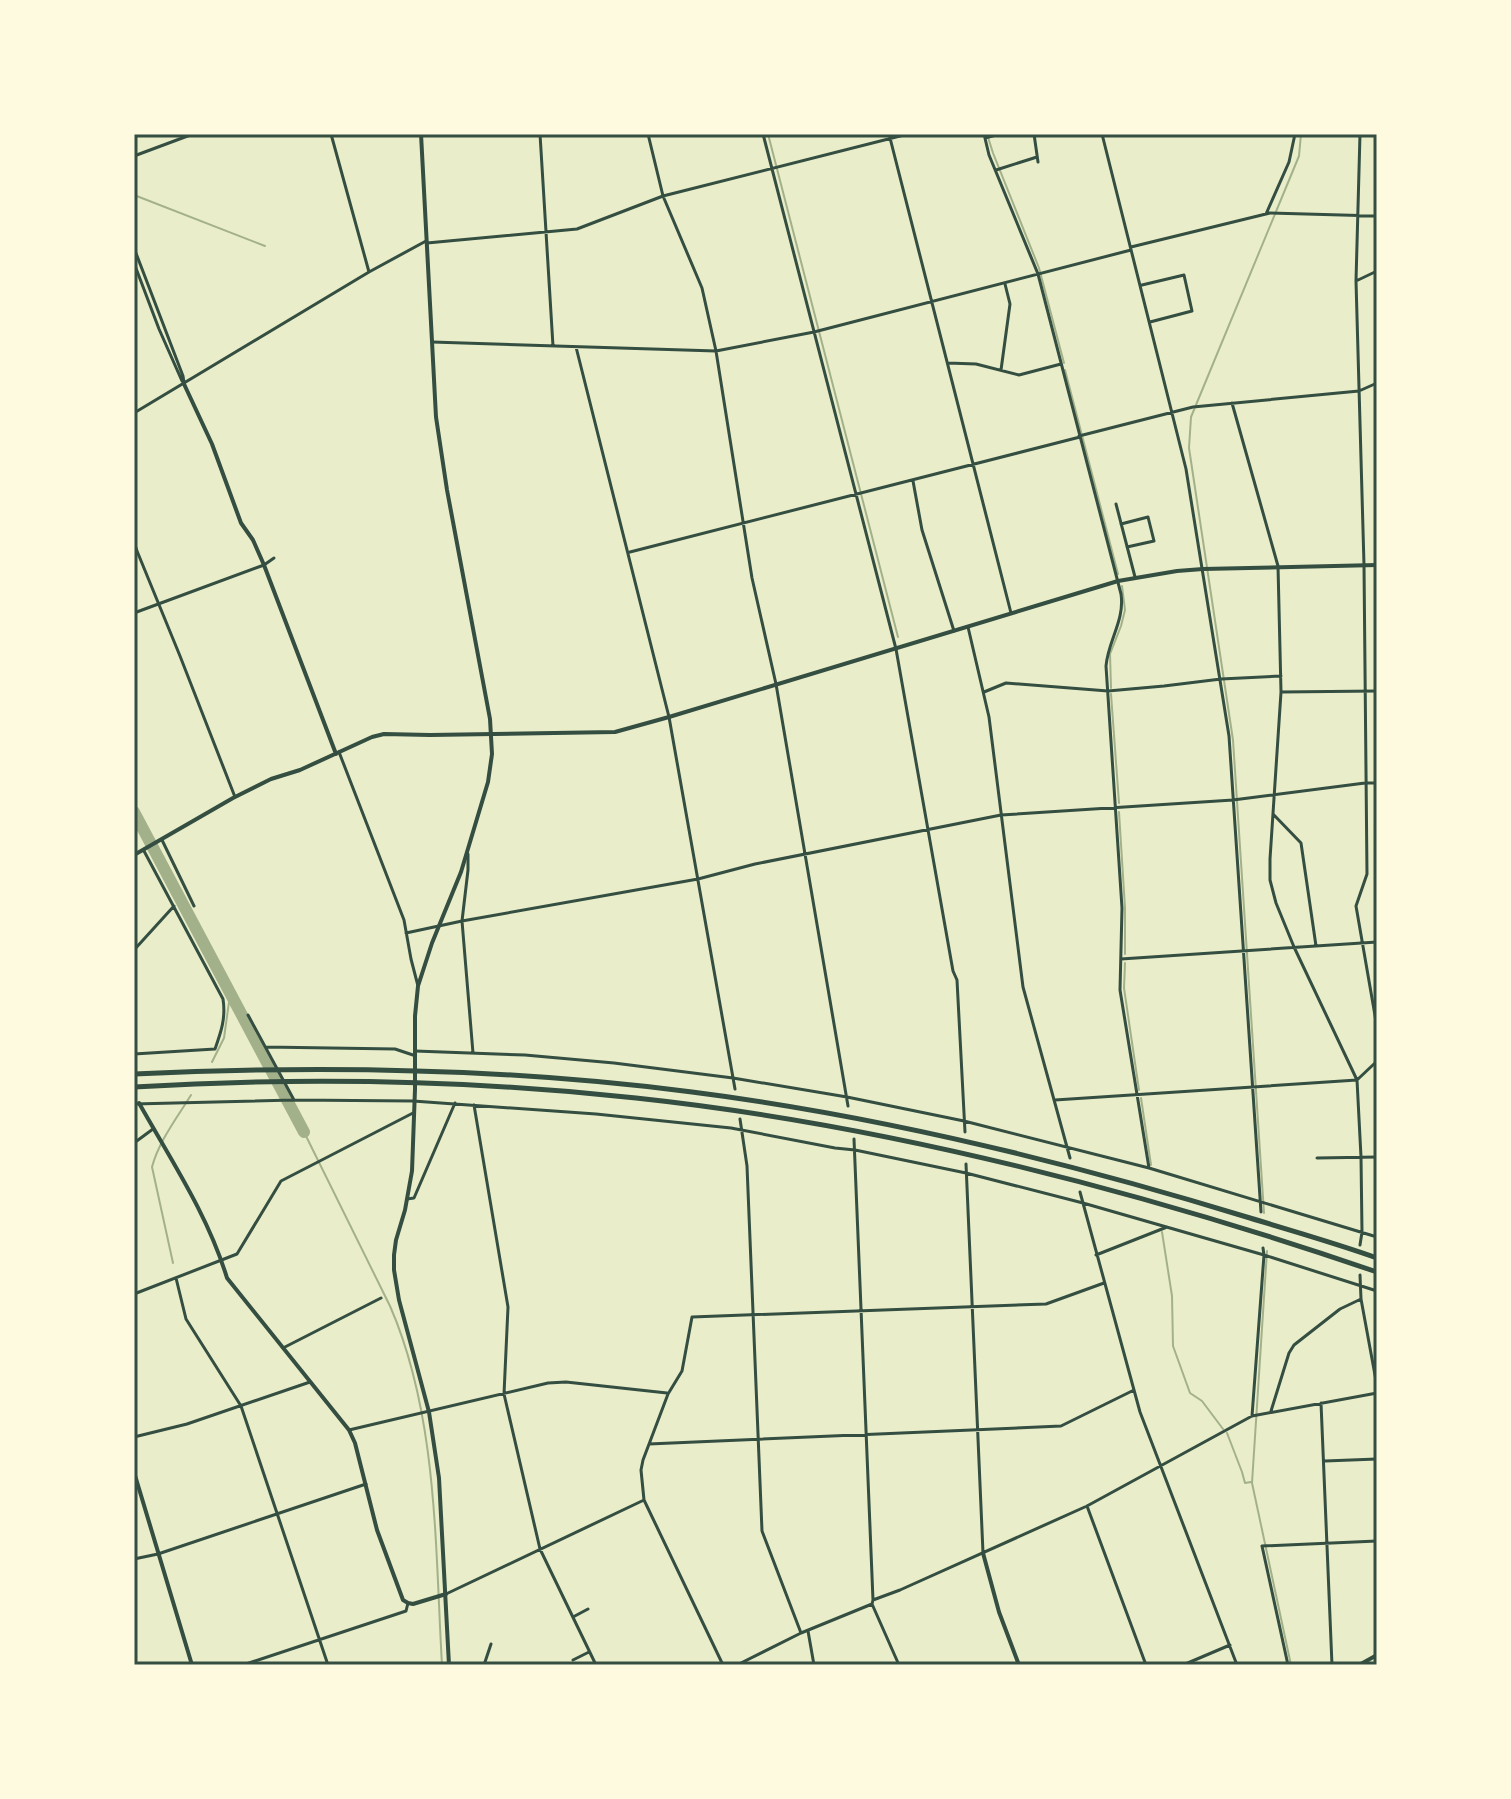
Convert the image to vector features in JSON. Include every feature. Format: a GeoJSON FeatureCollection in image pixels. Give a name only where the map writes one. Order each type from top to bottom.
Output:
{"type":"FeatureCollection","features":[{"type":"Feature","properties":{"kind":"highway"},"geometry":{"type":"LineString","coordinates":[[134,1074],[259,1069],[429,1070],[543,1077],[755,1100],[992,1147],[1065,1165],[1211,1206],[1377,1258]]}},
{"type":"Feature","properties":{"kind":"highway"},"geometry":{"type":"LineString","coordinates":[[134,1087],[264,1081],[428,1083],[635,1098],[786,1119],[916,1144],[1125,1195],[1377,1272]]}},
{"type":"Feature","properties":{"kind":"street"},"geometry":{"type":"LineString","coordinates":[[134,156],[193,134]]}},
{"type":"Feature","properties":{"kind":"street"},"geometry":{"type":"LineString","coordinates":[[331,134],[369,272]]}},
{"type":"Feature","properties":{"kind":"street"},"geometry":{"type":"LineString","coordinates":[[421,134],[439,442],[490,719],[492,754],[488,782],[468,852],[418,986],[412,1171],[396,1240],[394,1270],[429,1412],[439,1478],[449,1665]]}},
{"type":"Feature","properties":{"kind":"street"},"geometry":{"type":"LineString","coordinates":[[540,134],[553,346]]}},
{"type":"Feature","properties":{"kind":"street"},"geometry":{"type":"LineString","coordinates":[[648,134],[663,196],[702,288],[716,351],[752,578],[776,684],[848,1106]]}},
{"type":"Feature","properties":{"kind":"street"},"geometry":{"type":"LineString","coordinates":[[763,134],[896,649],[957,980],[965,1132]]}},
{"type":"Feature","properties":{"kind":"street"},"geometry":{"type":"LineString","coordinates":[[134,413],[369,272],[426,242],[577,229],[663,196],[890,136],[908,134]]}},
{"type":"Feature","properties":{"kind":"street"},"geometry":{"type":"LineString","coordinates":[[1000,134],[986,136],[1040,273],[1123,605],[1107,657],[1122,908],[1120,990],[1149,1168]]}},
{"type":"Feature","properties":{"kind":"street"},"geometry":{"type":"LineString","coordinates":[[998,169],[1038,160],[1034,134]]}},
{"type":"Feature","properties":{"kind":"street"},"geometry":{"type":"LineString","coordinates":[[1102,134],[1186,469],[1223,679],[1236,800],[1261,1212]]}},
{"type":"Feature","properties":{"kind":"street"},"geometry":{"type":"LineString","coordinates":[[1268,214],[1289,162],[1295,134]]}},
{"type":"Feature","properties":{"kind":"street"},"geometry":{"type":"LineString","coordinates":[[1360,134],[1356,281],[1364,565],[1367,874],[1356,906],[1377,1027]]}},
{"type":"Feature","properties":{"kind":"street"},"geometry":{"type":"LineString","coordinates":[[890,136],[1011,613]]}},
{"type":"Feature","properties":{"kind":"street"},"geometry":{"type":"LineString","coordinates":[[432,342],[716,351],[814,332],[1268,214],[1377,216]]}},
{"type":"Feature","properties":{"kind":"street"},"geometry":{"type":"LineString","coordinates":[[134,248],[184,384]]}},
{"type":"Feature","properties":{"kind":"street"},"geometry":{"type":"LineString","coordinates":[[134,263],[159,329],[212,444],[241,523],[264,565],[404,920],[418,986]]}},
{"type":"Feature","properties":{"kind":"street"},"geometry":{"type":"LineString","coordinates":[[1356,281],[1377,271]]}},
{"type":"Feature","properties":{"kind":"street"},"geometry":{"type":"LineString","coordinates":[[1140,286],[1184,275],[1192,311],[1150,322]]}},
{"type":"Feature","properties":{"kind":"street"},"geometry":{"type":"LineString","coordinates":[[1001,370],[1010,304],[1005,282]]}},
{"type":"Feature","properties":{"kind":"street"},"geometry":{"type":"LineString","coordinates":[[576,347],[669,717],[735,1089]]}},
{"type":"Feature","properties":{"kind":"street"},"geometry":{"type":"LineString","coordinates":[[948,363],[976,364],[1019,375],[1061,364]]}},
{"type":"Feature","properties":{"kind":"street"},"geometry":{"type":"LineString","coordinates":[[628,552],[1193,407],[1359,391],[1377,383]]}},
{"type":"Feature","properties":{"kind":"street"},"geometry":{"type":"LineString","coordinates":[[1232,403],[1278,566],[1281,692],[1270,880],[1294,947],[1357,1080],[1361,1157],[1360,1245]]}},
{"type":"Feature","properties":{"kind":"street"},"geometry":{"type":"LineString","coordinates":[[913,480],[922,530],[954,631]]}},
{"type":"Feature","properties":{"kind":"street"},"geometry":{"type":"LineString","coordinates":[[1116,504],[1135,577]]}},
{"type":"Feature","properties":{"kind":"street"},"geometry":{"type":"LineString","coordinates":[[1121,524],[1148,517],[1154,541],[1127,547]]}},
{"type":"Feature","properties":{"kind":"street"},"geometry":{"type":"LineString","coordinates":[[134,542],[235,797]]}},
{"type":"Feature","properties":{"kind":"street"},"geometry":{"type":"LineString","coordinates":[[134,613],[264,565],[274,558]]}},
{"type":"Feature","properties":{"kind":"street"},"geometry":{"type":"LineString","coordinates":[[134,855],[271,779],[384,734],[615,732],[1135,577],[1204,569],[1377,565]]}},
{"type":"Feature","properties":{"kind":"street"},"geometry":{"type":"LineString","coordinates":[[968,627],[984,692],[1023,987],[1070,1158]]}},
{"type":"Feature","properties":{"kind":"street"},"geometry":{"type":"LineString","coordinates":[[984,692],[1006,683],[1108,691],[1281,676]]}},
{"type":"Feature","properties":{"kind":"street"},"geometry":{"type":"LineString","coordinates":[[1281,692],[1377,691]]}},
{"type":"Feature","properties":{"kind":"street"},"geometry":{"type":"LineString","coordinates":[[406,933],[698,879],[755,864],[1001,815],[1236,800],[1377,783]]}},
{"type":"Feature","properties":{"kind":"street"},"geometry":{"type":"LineString","coordinates":[[1273,814],[1301,843],[1316,946]]}},
{"type":"Feature","properties":{"kind":"street"},"geometry":{"type":"LineString","coordinates":[[160,841],[194,906]]}},
{"type":"Feature","properties":{"kind":"street"},"geometry":{"type":"LineString","coordinates":[[134,1054],[215,1049],[225,1013],[223,999],[145,850]]}},
{"type":"Feature","properties":{"kind":"street"},"geometry":{"type":"LineString","coordinates":[[468,852],[462,921],[473,1053]]}},
{"type":"Feature","properties":{"kind":"street"},"geometry":{"type":"LineString","coordinates":[[134,950],[174,906]]}},
{"type":"Feature","properties":{"kind":"street"},"geometry":{"type":"LineString","coordinates":[[1121,959],[1377,942]]}},
{"type":"Feature","properties":{"kind":"street"},"geometry":{"type":"LineString","coordinates":[[248,1015],[293,1100]]}},
{"type":"Feature","properties":{"kind":"street"},"geometry":{"type":"LineString","coordinates":[[266,1047],[525,1055],[733,1078],[847,1097],[964,1121],[1149,1168],[1377,1237]]}},
{"type":"Feature","properties":{"kind":"street"},"geometry":{"type":"LineString","coordinates":[[1055,1100],[1357,1080],[1376,1063],[1377,1055]]}},
{"type":"Feature","properties":{"kind":"street"},"geometry":{"type":"LineString","coordinates":[[136,1104],[279,1100],[413,1101],[742,1130],[966,1173],[1167,1227],[1377,1291]]}},
{"type":"Feature","properties":{"kind":"street"},"geometry":{"type":"LineString","coordinates":[[407,1199],[414,1198],[455,1103]]}},
{"type":"Feature","properties":{"kind":"street"},"geometry":{"type":"LineString","coordinates":[[136,1104],[200,1211],[227,1278],[349,1430],[377,1530],[403,1600],[413,1604],[446,1594],[644,1500]]}},
{"type":"Feature","properties":{"kind":"street"},"geometry":{"type":"LineString","coordinates":[[474,1104],[508,1307],[504,1394],[540,1549],[596,1665]]}},
{"type":"Feature","properties":{"kind":"street"},"geometry":{"type":"LineString","coordinates":[[134,1294],[237,1254],[281,1181],[413,1113]]}},
{"type":"Feature","properties":{"kind":"street"},"geometry":{"type":"LineString","coordinates":[[740,1119],[747,1166],[762,1531],[801,1633]]}},
{"type":"Feature","properties":{"kind":"street"},"geometry":{"type":"LineString","coordinates":[[134,1143],[153,1129]]}},
{"type":"Feature","properties":{"kind":"street"},"geometry":{"type":"LineString","coordinates":[[854,1139],[873,1602],[899,1665]]}},
{"type":"Feature","properties":{"kind":"street"},"geometry":{"type":"LineString","coordinates":[[1317,1158],[1377,1157]]}},
{"type":"Feature","properties":{"kind":"street"},"geometry":{"type":"LineString","coordinates":[[966,1164],[983,1553],[999,1612],[1019,1665]]}},
{"type":"Feature","properties":{"kind":"street"},"geometry":{"type":"LineString","coordinates":[[1080,1192],[1134,1390],[1237,1665]]}},
{"type":"Feature","properties":{"kind":"street"},"geometry":{"type":"LineString","coordinates":[[1096,1255],[1167,1227]]}},
{"type":"Feature","properties":{"kind":"street"},"geometry":{"type":"LineString","coordinates":[[1255,1415],[1266,1256],[1263,1248]]}},
{"type":"Feature","properties":{"kind":"street"},"geometry":{"type":"LineString","coordinates":[[1360,1275],[1361,1299],[1377,1386]]}},
{"type":"Feature","properties":{"kind":"street"},"geometry":{"type":"LineString","coordinates":[[176,1278],[186,1319],[241,1406],[328,1665]]}},
{"type":"Feature","properties":{"kind":"street"},"geometry":{"type":"LineString","coordinates":[[723,1665],[644,1500],[641,1470],[668,1394],[682,1371],[692,1317],[1046,1304],[1104,1283]]}},
{"type":"Feature","properties":{"kind":"street"},"geometry":{"type":"LineString","coordinates":[[283,1348],[381,1298]]}},
{"type":"Feature","properties":{"kind":"street"},"geometry":{"type":"LineString","coordinates":[[1271,1411],[1294,1345],[1340,1309],[1361,1299]]}},
{"type":"Feature","properties":{"kind":"street"},"geometry":{"type":"LineString","coordinates":[[134,1437],[187,1424],[310,1382]]}},
{"type":"Feature","properties":{"kind":"street"},"geometry":{"type":"LineString","coordinates":[[349,1430],[548,1383],[566,1382],[668,1394]]}},
{"type":"Feature","properties":{"kind":"street"},"geometry":{"type":"LineString","coordinates":[[649,1444],[1061,1426],[1134,1390]]}},
{"type":"Feature","properties":{"kind":"street"},"geometry":{"type":"LineString","coordinates":[[737,1665],[801,1633],[1087,1506],[1255,1415],[1377,1393]]}},
{"type":"Feature","properties":{"kind":"street"},"geometry":{"type":"LineString","coordinates":[[1321,1403],[1332,1665]]}},
{"type":"Feature","properties":{"kind":"street"},"geometry":{"type":"LineString","coordinates":[[1324,1461],[1377,1459]]}},
{"type":"Feature","properties":{"kind":"street"},"geometry":{"type":"LineString","coordinates":[[134,1472],[192,1665]]}},
{"type":"Feature","properties":{"kind":"street"},"geometry":{"type":"LineString","coordinates":[[134,1559],[158,1554],[366,1484]]}},
{"type":"Feature","properties":{"kind":"street"},"geometry":{"type":"LineString","coordinates":[[1087,1506],[1146,1665]]}},
{"type":"Feature","properties":{"kind":"street"},"geometry":{"type":"LineString","coordinates":[[1288,1665],[1265,1546],[1377,1541]]}},
{"type":"Feature","properties":{"kind":"street"},"geometry":{"type":"LineString","coordinates":[[243,1665],[406,1611],[408,1603]]}},
{"type":"Feature","properties":{"kind":"street"},"geometry":{"type":"LineString","coordinates":[[573,1617],[588,1609]]}},
{"type":"Feature","properties":{"kind":"street"},"geometry":{"type":"LineString","coordinates":[[808,1631],[814,1665]]}},
{"type":"Feature","properties":{"kind":"street"},"geometry":{"type":"LineString","coordinates":[[484,1665],[491,1644]]}},
{"type":"Feature","properties":{"kind":"street"},"geometry":{"type":"LineString","coordinates":[[1183,1665],[1230,1645]]}},
{"type":"Feature","properties":{"kind":"street"},"geometry":{"type":"LineString","coordinates":[[573,1660],[589,1652]]}},
{"type":"Feature","properties":{"kind":"street"},"geometry":{"type":"LineString","coordinates":[[1359,1665],[1377,1655]]}},
{"type":"Feature","properties":{"kind":"waterway"},"geometry":{"type":"LineString","coordinates":[[768,134],[898,637]]}},
{"type":"Feature","properties":{"kind":"waterway"},"geometry":{"type":"LineString","coordinates":[[987,134],[1039,268],[1064,363]]}},
{"type":"Feature","properties":{"kind":"waterway"},"geometry":{"type":"LineString","coordinates":[[1264,1213],[1233,740],[1189,448],[1191,417],[1299,156],[1301,134]]}},
{"type":"Feature","properties":{"kind":"waterway"},"geometry":{"type":"LineString","coordinates":[[134,195],[265,246]]}},
{"type":"Feature","properties":{"kind":"waterway"},"geometry":{"type":"LineString","coordinates":[[1065,370],[1118,574]]}},
{"type":"Feature","properties":{"kind":"waterway"},"geometry":{"type":"LineString","coordinates":[[1111,688],[1110,654],[1125,610],[1122,586]]}},
{"type":"Feature","properties":{"kind":"waterway"},"geometry":{"type":"LineString","coordinates":[[1111,694],[1119,803]]}},
{"type":"Feature","properties":{"kind":"waterway"},"geometry":{"type":"LineString","coordinates":[[134,812],[304,1132]]}},
{"type":"Feature","properties":{"kind":"waterway"},"geometry":{"type":"LineString","coordinates":[[1119,812],[1125,954]]}},
{"type":"Feature","properties":{"kind":"waterway"},"geometry":{"type":"LineString","coordinates":[[1125,963],[1124,988],[1139,1090]]}},
{"type":"Feature","properties":{"kind":"waterway"},"geometry":{"type":"LineString","coordinates":[[212,1062],[224,1038],[230,995]]}},
{"type":"Feature","properties":{"kind":"waterway"},"geometry":{"type":"LineString","coordinates":[[173,1263],[152,1167],[164,1139],[191,1095]]}},
{"type":"Feature","properties":{"kind":"waterway"},"geometry":{"type":"LineString","coordinates":[[1141,1098],[1151,1165]]}},
{"type":"Feature","properties":{"kind":"waterway"},"geometry":{"type":"LineString","coordinates":[[304,1132],[390,1306],[406,1348],[426,1437],[435,1529],[442,1665]]}},
{"type":"Feature","properties":{"kind":"waterway"},"geometry":{"type":"LineString","coordinates":[[1162,1232],[1172,1296],[1173,1346],[1190,1393],[1202,1401],[1223,1429]]}},
{"type":"Feature","properties":{"kind":"waterway"},"geometry":{"type":"LineString","coordinates":[[1267,1251],[1252,1483],[1291,1665]]}},
{"type":"Feature","properties":{"kind":"waterway"},"geometry":{"type":"LineString","coordinates":[[1227,1433],[1245,1483],[1251,1482]]}}]}
